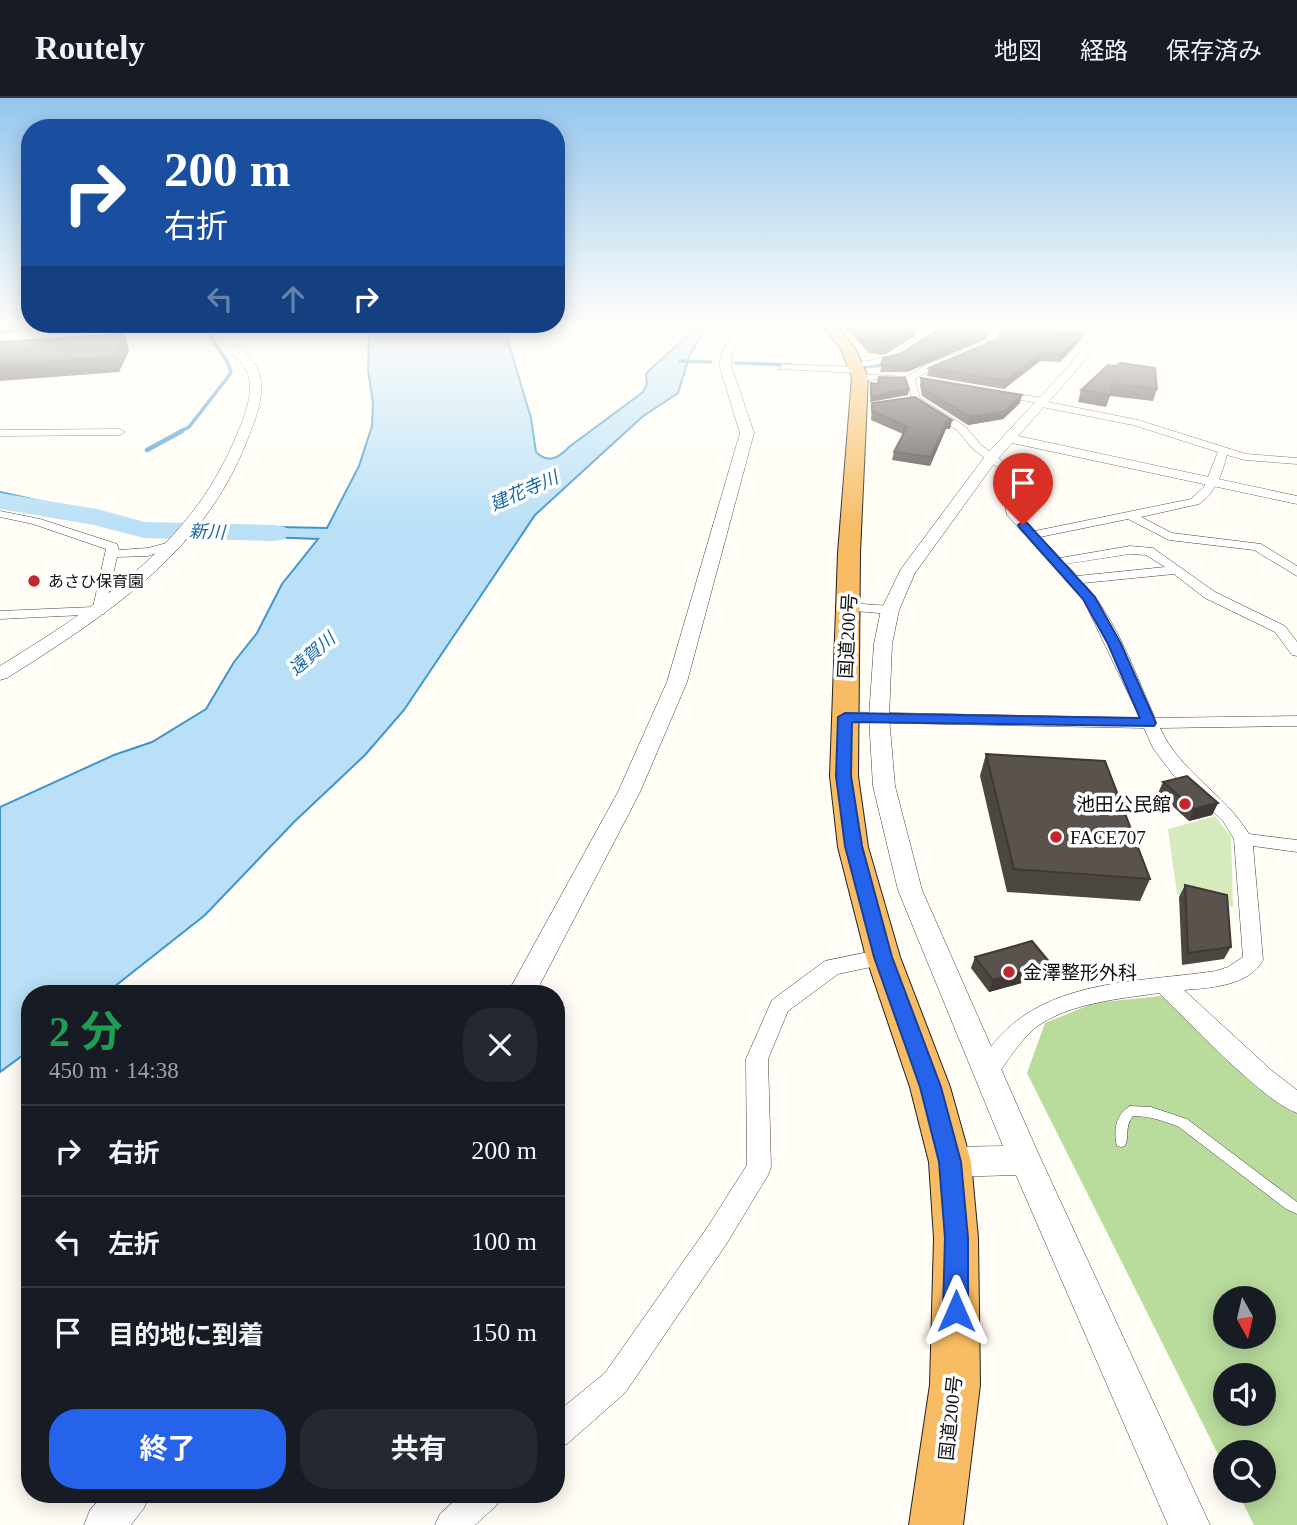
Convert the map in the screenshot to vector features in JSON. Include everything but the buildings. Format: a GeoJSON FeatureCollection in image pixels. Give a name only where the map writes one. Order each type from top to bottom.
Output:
{"type":"FeatureCollection","features":[{"type":"Feature","properties":{"kind":"highway","name":"国道200号"},"geometry":{"type":"LineString","coordinates":[[858,395],[848,613],[844,776],[853,846],[883,957],[930,1087],[950,1162],[956,1238],[956,1385],[936,1525]]}},
{"type":"Feature","properties":{"kind":"street"},"geometry":{"type":"LineString","coordinates":[[0,674],[99,611],[135,583],[174,545],[203,510],[230,465],[243,436],[254,395]]}},
{"type":"Feature","properties":{"kind":"street"},"geometry":{"type":"LineString","coordinates":[[526,985],[629,792],[677,682],[744,445],[745,421],[735,395]]}},
{"type":"Feature","properties":{"kind":"street"},"geometry":{"type":"LineString","coordinates":[[915,395],[916,399],[961,428],[977,447],[1011,472],[1008,493],[1013,514],[1089,597],[1114,644],[1161,748],[1173,764],[1230,817],[1243,839],[1253,960],[1242,971],[1223,979],[1163,984],[1098,995],[1036,1016],[1005,1046],[987,1072]]}},
{"type":"Feature","properties":{"kind":"street"},"geometry":{"type":"LineString","coordinates":[[1004,395],[1135,422],[1245,457],[1297,461]]}},
{"type":"Feature","properties":{"kind":"street"},"geometry":{"type":"LineString","coordinates":[[1049,395],[991,458],[907,573],[889,616],[883,644],[879,717],[884,786],[910,890],[1025,1160],[1189,1525]]}},
{"type":"Feature","properties":{"kind":"street"},"geometry":{"type":"LineString","coordinates":[[904,401],[916,399]]}},
{"type":"Feature","properties":{"kind":"street"},"geometry":{"type":"LineString","coordinates":[[0,433],[120,432]]}},
{"type":"Feature","properties":{"kind":"street"},"geometry":{"type":"LineString","coordinates":[[1011,439],[1297,500]]}},
{"type":"Feature","properties":{"kind":"street"},"geometry":{"type":"LineString","coordinates":[[1033,535],[1195,502],[1201,499],[1212,480],[1223,452]]}},
{"type":"Feature","properties":{"kind":"street"},"geometry":{"type":"LineString","coordinates":[[0,514],[81,534],[113,547],[99,611]]}},
{"type":"Feature","properties":{"kind":"street"},"geometry":{"type":"LineString","coordinates":[[1131,516],[1169,536],[1205,543],[1249,545],[1297,572]]}},
{"type":"Feature","properties":{"kind":"street"},"geometry":{"type":"LineString","coordinates":[[112,554],[148,552],[174,545]]}},
{"type":"Feature","properties":{"kind":"street"},"geometry":{"type":"LineString","coordinates":[[1057,562],[1129,550],[1149,551],[1210,595],[1280,629],[1297,652]]}},
{"type":"Feature","properties":{"kind":"street"},"geometry":{"type":"LineString","coordinates":[[1283,562],[1297,560]]}},
{"type":"Feature","properties":{"kind":"street"},"geometry":{"type":"LineString","coordinates":[[1074,580],[1177,570]]}},
{"type":"Feature","properties":{"kind":"street"},"geometry":{"type":"LineString","coordinates":[[0,615],[99,611]]}},
{"type":"Feature","properties":{"kind":"street"},"geometry":{"type":"LineString","coordinates":[[848,613],[889,616]]}},
{"type":"Feature","properties":{"kind":"street"},"geometry":{"type":"LineString","coordinates":[[845,717],[1149,723],[1297,721]]}},
{"type":"Feature","properties":{"kind":"street"},"geometry":{"type":"LineString","coordinates":[[1243,839],[1297,846]]}},
{"type":"Feature","properties":{"kind":"street"},"geometry":{"type":"LineString","coordinates":[[565,1425],[615,1382],[718,1234],[759,1167],[757,1059],[780,1006],[832,967],[883,957]]}},
{"type":"Feature","properties":{"kind":"street"},"geometry":{"type":"LineString","coordinates":[[1163,984],[1263,1077],[1297,1103]]}},
{"type":"Feature","properties":{"kind":"street"},"geometry":{"type":"LineString","coordinates":[[950,1162],[1025,1160]]}},
{"type":"Feature","properties":{"kind":"street"},"geometry":{"type":"LineString","coordinates":[[105,1525],[123,1503]]}},
{"type":"Feature","properties":{"kind":"street"},"geometry":{"type":"LineString","coordinates":[[451,1525],[476,1503]]}},
{"type":"Feature","properties":{"kind":"lane"},"geometry":{"type":"LineString","coordinates":[[1121,1142],[1122,1121],[1130,1111],[1144,1109],[1163,1115],[1183,1123],[1297,1208]]}},
{"type":"Feature","properties":{"kind":"green space"},"geometry":{"type":"Polygon","coordinates":[[[1215,816],[1231,837],[1233,907],[1177,894],[1168,829],[1215,816]]]}},
{"type":"Feature","properties":{"kind":"green space"},"geometry":{"type":"Polygon","coordinates":[[[1161,996],[1297,1113],[1297,1525],[1254,1525],[1243,1503],[1276,1503],[1276,1440],[1213,1440],[1213,1444],[1027,1073],[1045,1023],[1094,1003],[1161,996]]]}},
{"type":"Feature","properties":{"kind":"water"},"geometry":{"type":"Polygon","coordinates":[[[372,395],[524,395],[536,452],[549,459],[561,454],[640,395],[676,395],[642,417],[535,515],[404,710],[365,755],[294,822],[205,915],[116,985],[21,985],[21,1057],[0,1072],[0,807],[114,755],[152,742],[206,709],[234,662],[257,633],[282,584],[318,539],[216,535],[223,526],[327,528],[359,466],[372,426],[372,395]]]}},
{"type":"Feature","properties":{"kind":"water"},"geometry":{"type":"Polygon","coordinates":[[[0,492],[136,522],[132,525],[164,529],[157,534],[141,533],[0,504],[0,492]]]}},
{"type":"Feature","properties":{"kind":"waterway"},"geometry":{"type":"LineString","coordinates":[[179,432],[189,427],[214,395]]}},
{"type":"Feature","properties":{"kind":"waterway"},"geometry":{"type":"LineString","coordinates":[[147,450],[182,431]]}},
{"type":"Feature","properties":{"kind":"waterway","name":"新川"},"geometry":{"type":"LineString","coordinates":[[0,501],[97,517],[144,530],[275,533]]}},
{"type":"Feature","properties":{"kind":"place","name":"あさひ保育園"},"geometry":{"type":"Point","coordinates":[34,581]}},
{"type":"Feature","properties":{"kind":"place","name":"池田公民館"},"geometry":{"type":"Point","coordinates":[1185,804]}},
{"type":"Feature","properties":{"kind":"place","name":"FACE707"},"geometry":{"type":"Point","coordinates":[1056,837]}},
{"type":"Feature","properties":{"kind":"place","name":"金澤整形外科"},"geometry":{"type":"Point","coordinates":[1009,972]}},
{"type":"Feature","properties":{"kind":"route"},"geometry":{"type":"LineString","coordinates":[[956,1311],[956,1238],[950,1162],[930,1087],[883,957],[853,846],[844,776],[845,717],[1149,723],[1114,644],[1089,597],[1023,525]]}},
{"type":"Feature","properties":{"kind":"water label","name":"建花寺川"},"geometry":{"type":"Point","coordinates":[524,491]}},
{"type":"Feature","properties":{"kind":"water label","name":"遠賀川"},"geometry":{"type":"Point","coordinates":[312,654]}}]}
